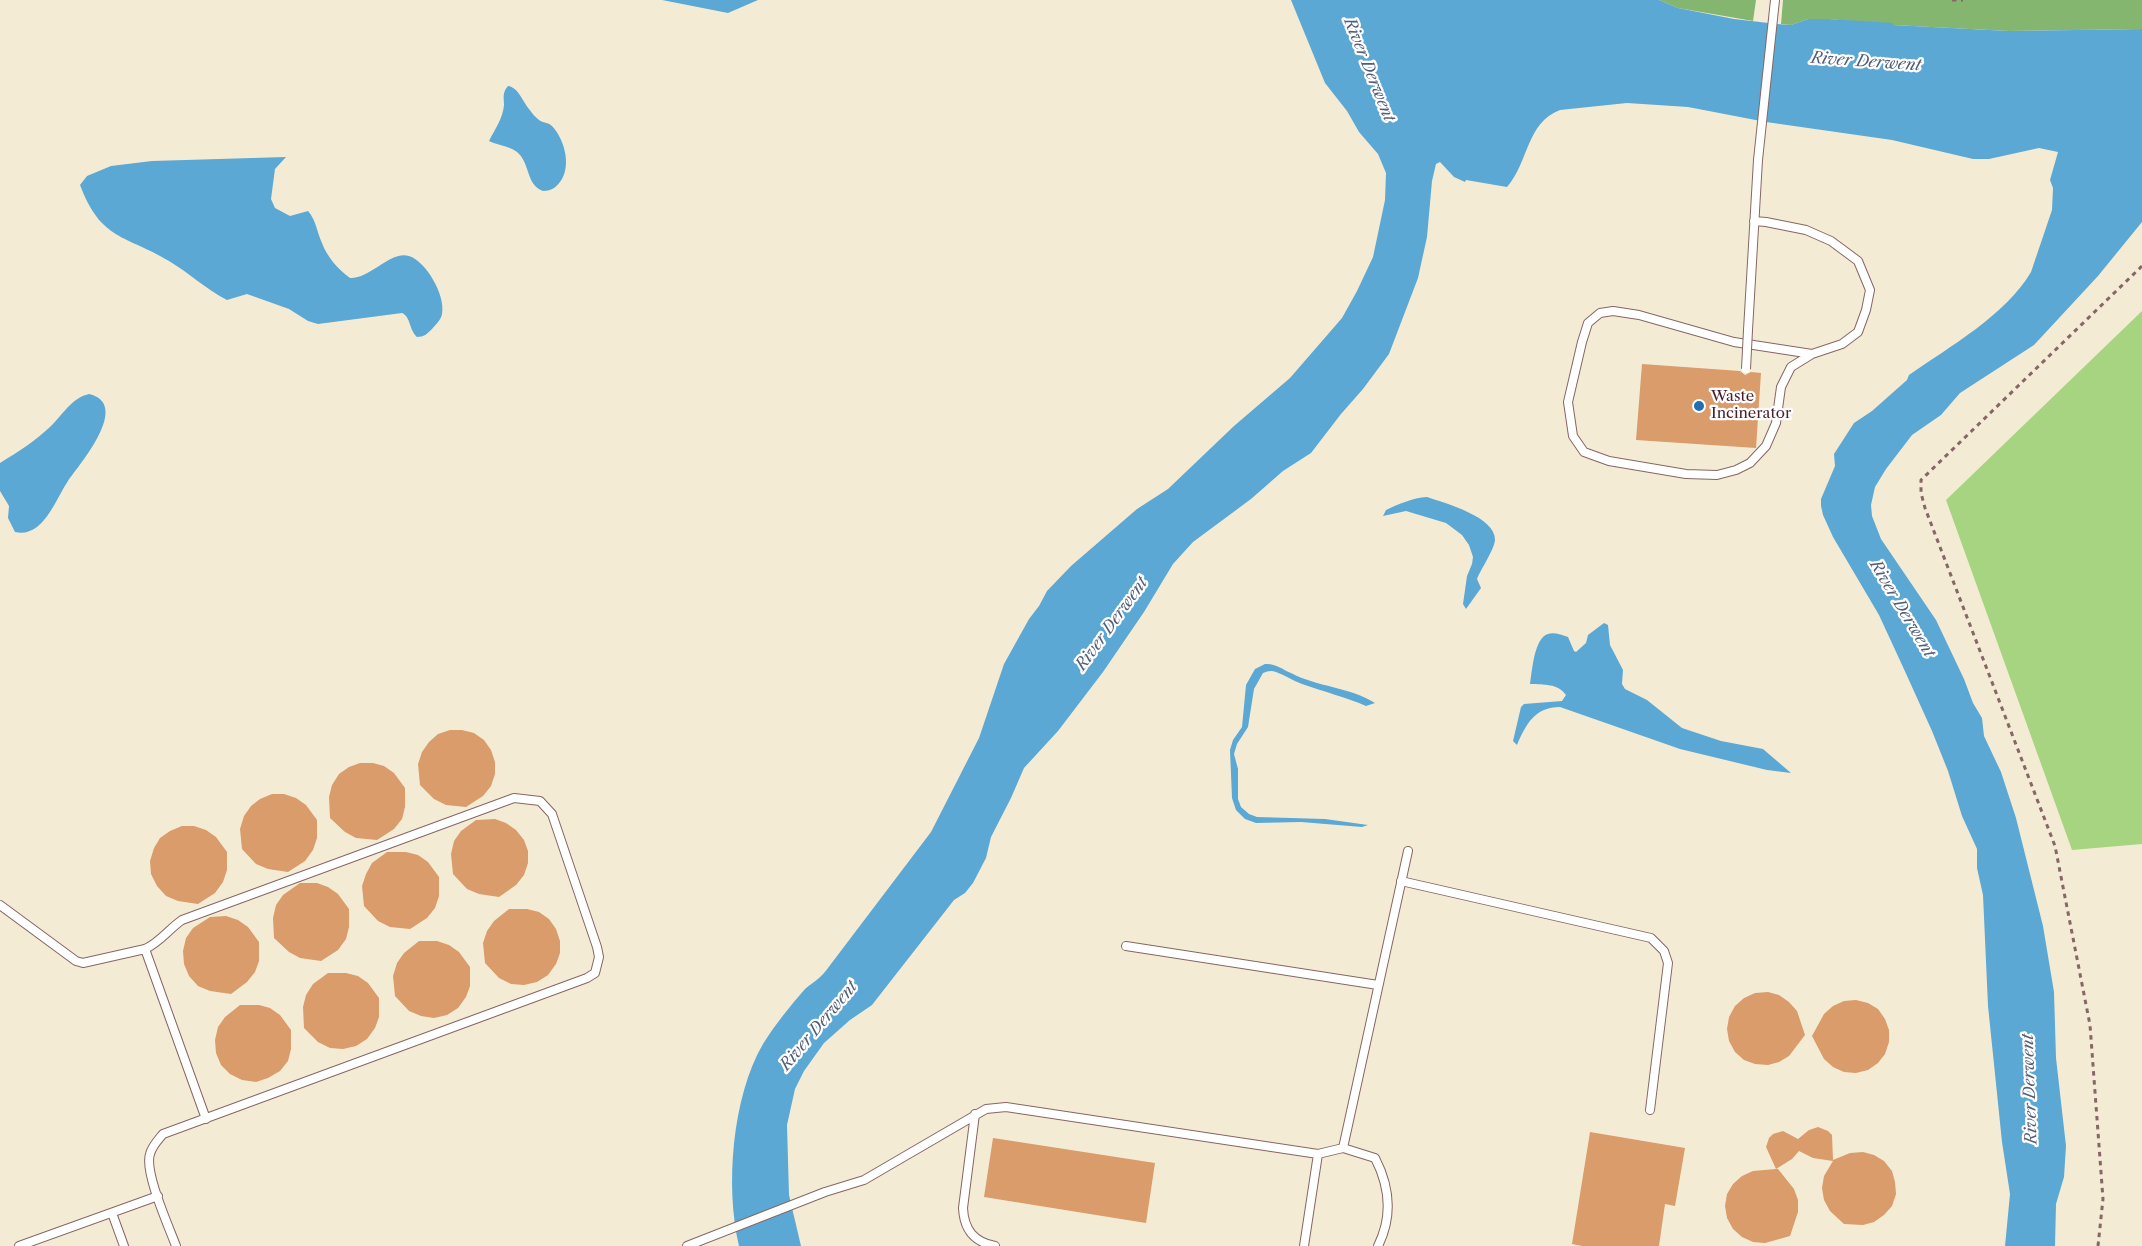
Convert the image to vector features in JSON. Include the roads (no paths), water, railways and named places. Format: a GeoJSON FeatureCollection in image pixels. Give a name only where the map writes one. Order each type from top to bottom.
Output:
{"type":"FeatureCollection","features":[{"type":"Feature","properties":{"kind":"lane"},"geometry":{"type":"LineString","coordinates":[[1746,369],[1758,160],[1775,0]]}},
{"type":"Feature","properties":{"kind":"lane"},"geometry":{"type":"LineString","coordinates":[[1754,221],[1806,230],[1831,241],[1858,261],[1870,290],[1858,332],[1842,344],[1812,354],[1791,367],[1781,387],[1776,423],[1766,446],[1750,463],[1736,470],[1718,475],[1686,474],[1609,461],[1584,452],[1573,436],[1568,402],[1588,322],[1600,314],[1613,311],[1639,315],[1734,342],[1812,354]]}},
{"type":"Feature","properties":{"kind":"lane"},"geometry":{"type":"LineString","coordinates":[[0,905],[76,961],[83,963],[145,949],[155,945],[182,920],[514,798],[540,801],[552,814],[597,948],[599,957],[595,973],[587,978],[163,1134],[149,1155],[149,1166],[176,1246]]}},
{"type":"Feature","properties":{"kind":"lane"},"geometry":{"type":"LineString","coordinates":[[1343,1148],[1408,851]]}},
{"type":"Feature","properties":{"kind":"lane"},"geometry":{"type":"LineString","coordinates":[[1401,881],[1651,938],[1664,951],[1668,963],[1650,1110]]}},
{"type":"Feature","properties":{"kind":"lane"},"geometry":{"type":"LineString","coordinates":[[1126,946],[1378,985]]}},
{"type":"Feature","properties":{"kind":"lane"},"geometry":{"type":"LineString","coordinates":[[145,949],[206,1119]]}},
{"type":"Feature","properties":{"kind":"lane"},"geometry":{"type":"LineString","coordinates":[[687,1246],[825,1192],[864,1180],[898,1162],[975,1114],[986,1109],[1006,1107],[1318,1154],[1343,1148],[1375,1158],[1384,1177],[1389,1197],[1378,1246]]}},
{"type":"Feature","properties":{"kind":"lane"},"geometry":{"type":"LineString","coordinates":[[975,1114],[963,1208],[964,1220],[970,1232],[980,1242],[995,1246]]}},
{"type":"Feature","properties":{"kind":"lane"},"geometry":{"type":"LineString","coordinates":[[1304,1246],[1318,1154]]}},
{"type":"Feature","properties":{"kind":"lane"},"geometry":{"type":"LineString","coordinates":[[19,1246],[158,1196]]}},
{"type":"Feature","properties":{"kind":"lane"},"geometry":{"type":"LineString","coordinates":[[112,1213],[124,1246]]}},
{"type":"Feature","properties":{"kind":"water"},"geometry":{"type":"Polygon","coordinates":[[[662,0],[758,0],[728,13],[662,0]]]}},
{"type":"Feature","properties":{"kind":"water","name":"River Derwent"},"geometry":{"type":"Polygon","coordinates":[[[1291,0],[1659,0],[1678,8],[1734,19],[1791,25],[1808,19],[1829,19],[2009,31],[2142,29],[2142,222],[2098,276],[2034,345],[1960,393],[1941,415],[1912,435],[1875,487],[1871,505],[1872,516],[1881,539],[1936,620],[1982,718],[1984,736],[2001,772],[2016,818],[2043,926],[2054,992],[2056,1058],[2066,1146],[2064,1177],[2056,1204],[2055,1246],[2005,1246],[2010,1194],[2002,1142],[1988,1006],[1983,895],[1977,868],[1977,849],[1962,816],[1932,731],[1879,615],[1833,537],[1823,515],[1821,499],[1835,466],[1834,454],[1854,423],[1872,411],[1907,380],[1909,375],[1992,316],[2020,288],[2031,272],[2052,210],[2053,188],[2050,180],[2058,152],[2039,148],[1989,159],[1973,159],[1892,140],[1766,122],[1688,107],[1627,103],[1560,110],[1549,116],[1534,133],[1520,166],[1507,187],[1466,180],[1465,182],[1454,177],[1440,162],[1436,164],[1432,181],[1427,237],[1418,278],[1389,354],[1311,453],[1283,471],[1251,499],[1193,542],[1173,564],[1103,672],[1058,731],[1024,768],[991,837],[986,858],[973,883],[965,893],[954,900],[872,1005],[850,1020],[824,1043],[804,1071],[795,1089],[787,1125],[789,1195],[801,1246],[739,1246],[732,1197],[732,1170],[738,1116],[752,1065],[772,1030],[805,989],[825,972],[931,832],[979,738],[1004,664],[1029,619],[1047,591],[1071,566],[1137,509],[1168,489],[1234,426],[1290,378],[1342,318],[1373,257],[1385,200],[1386,173],[1378,154],[1359,132],[1347,111],[1325,83],[1291,0]]]}},
{"type":"Feature","properties":{"kind":"water"},"geometry":{"type":"Polygon","coordinates":[[[508,86],[517,92],[538,119],[552,126],[563,144],[566,159],[565,173],[552,189],[543,191],[534,185],[517,152],[489,141],[502,114],[504,93],[508,86]]]}},
{"type":"Feature","properties":{"kind":"water"},"geometry":{"type":"Polygon","coordinates":[[[286,157],[275,169],[271,199],[275,208],[290,216],[308,211],[315,222],[327,253],[337,267],[350,278],[365,274],[395,257],[402,255],[415,259],[428,272],[441,298],[441,318],[427,334],[417,337],[407,317],[402,313],[318,324],[308,321],[289,309],[247,294],[227,300],[169,261],[106,227],[88,203],[80,185],[87,176],[111,166],[152,161],[286,157]]]}},
{"type":"Feature","properties":{"kind":"water"},"geometry":{"type":"Polygon","coordinates":[[[89,394],[101,400],[105,410],[104,422],[99,435],[42,522],[29,531],[15,532],[8,518],[9,506],[0,491],[0,463],[44,432],[77,399],[89,394]]]}},
{"type":"Feature","properties":{"kind":"water"},"geometry":{"type":"Polygon","coordinates":[[[1427,497],[1468,512],[1487,524],[1493,532],[1494,544],[1477,579],[1481,588],[1466,609],[1463,604],[1467,576],[1473,557],[1462,535],[1446,523],[1406,511],[1383,516],[1386,510],[1411,500],[1427,497]]]}},
{"type":"Feature","properties":{"kind":"water"},"geometry":{"type":"Polygon","coordinates":[[[1604,623],[1608,625],[1610,645],[1623,670],[1622,684],[1625,689],[1647,700],[1682,728],[1721,741],[1763,749],[1791,773],[1767,770],[1680,749],[1560,707],[1544,710],[1532,718],[1517,745],[1513,741],[1521,707],[1524,704],[1562,701],[1566,695],[1559,688],[1530,684],[1534,656],[1543,637],[1553,633],[1568,637],[1576,652],[1586,643],[1588,635],[1604,623]]]}},
{"type":"Feature","properties":{"kind":"water"},"geometry":{"type":"Polygon","coordinates":[[[1265,664],[1275,665],[1301,678],[1355,694],[1375,703],[1366,706],[1299,683],[1274,671],[1263,673],[1254,689],[1248,727],[1237,744],[1234,754],[1238,769],[1238,799],[1241,807],[1257,817],[1325,819],[1368,825],[1362,827],[1301,822],[1256,823],[1245,819],[1236,810],[1232,798],[1230,750],[1233,740],[1242,727],[1246,685],[1255,669],[1265,664]]]}},
{"type":"Feature","properties":{"kind":"place","name":"Waste Incinerator"},"geometry":{"type":"Point","coordinates":[1699,406]}}]}
